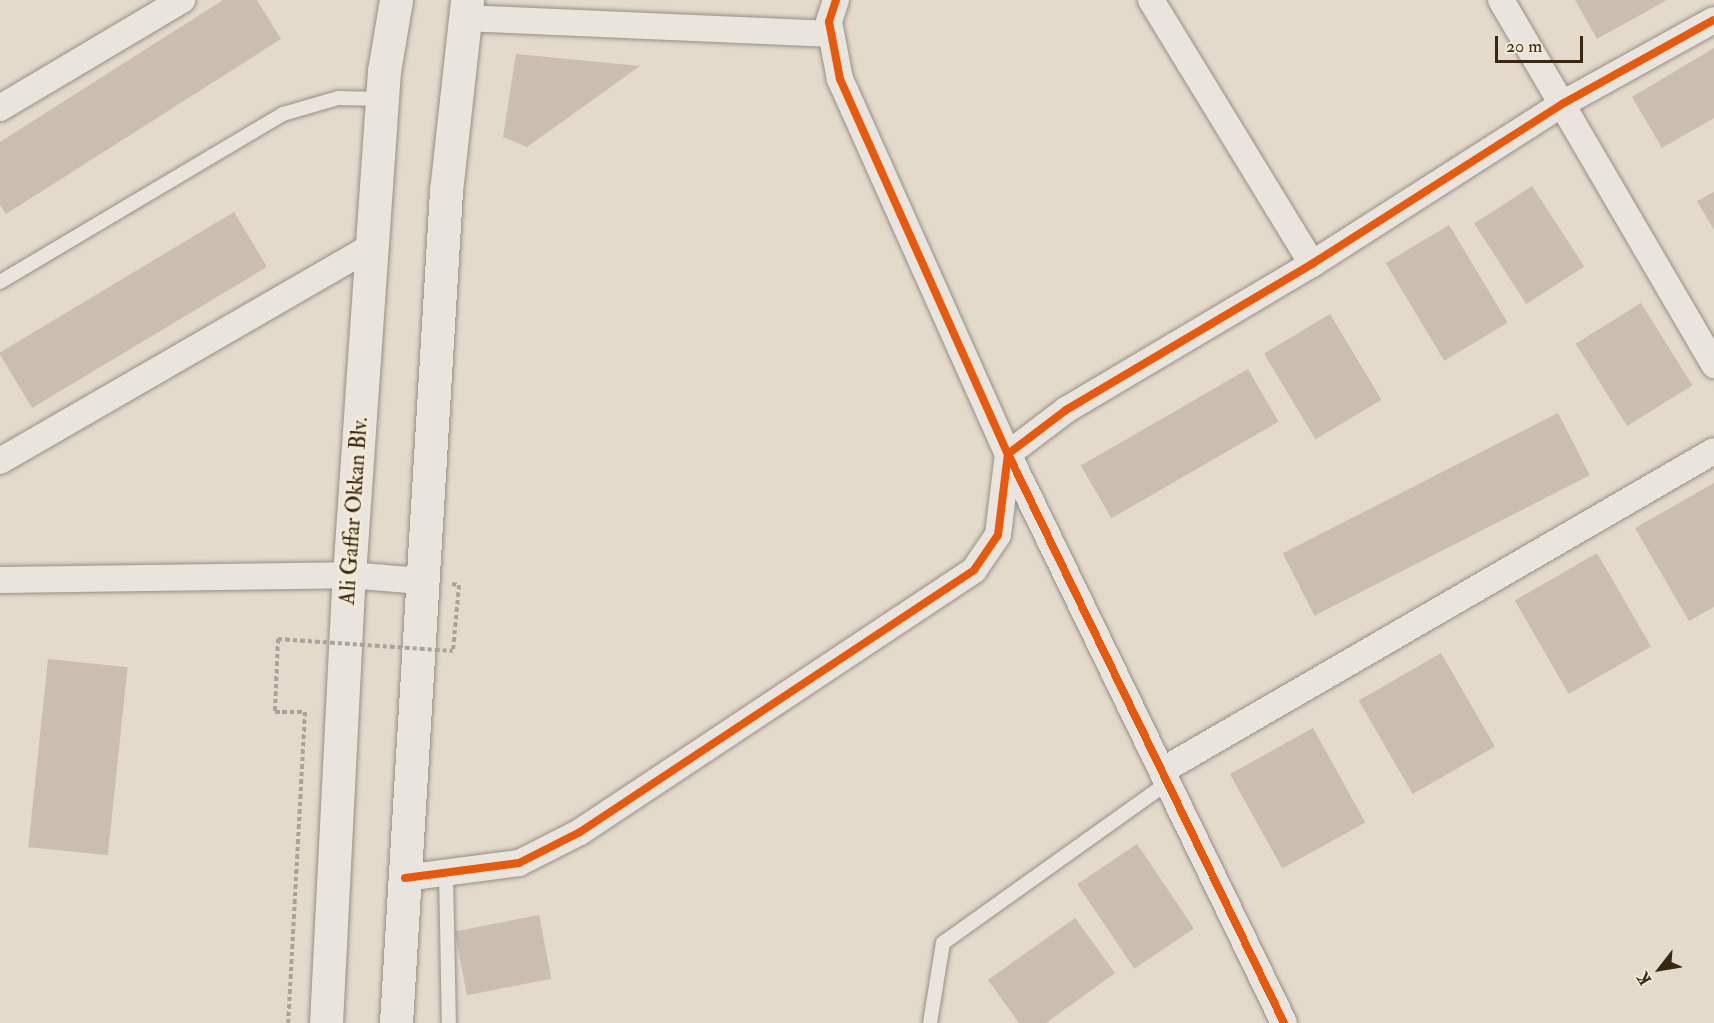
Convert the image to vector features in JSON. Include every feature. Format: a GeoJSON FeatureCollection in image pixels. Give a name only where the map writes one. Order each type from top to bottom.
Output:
{"type":"FeatureCollection","features":[{"type":"Feature","properties":{"kind":"main road","name":"Ali Gaffar Okkan Blv."},"geometry":{"type":"LineString","coordinates":[[326,1023],[349,575],[382,99],[396,0]]}},
{"type":"Feature","properties":{"kind":"main road"},"geometry":{"type":"LineString","coordinates":[[396,1023],[446,191],[466,9]]}},
{"type":"Feature","properties":{"kind":"street"},"geometry":{"type":"LineString","coordinates":[[0,108],[182,0]]}},
{"type":"Feature","properties":{"kind":"street"},"geometry":{"type":"LineString","coordinates":[[836,0],[831,34],[840,79],[1008,454],[1284,1023]]}},
{"type":"Feature","properties":{"kind":"street"},"geometry":{"type":"LineString","coordinates":[[1150,0],[1312,264]]}},
{"type":"Feature","properties":{"kind":"street"},"geometry":{"type":"LineString","coordinates":[[1501,0],[1706,331],[1714,365]]}},
{"type":"Feature","properties":{"kind":"street"},"geometry":{"type":"LineString","coordinates":[[466,9],[831,34]]}},
{"type":"Feature","properties":{"kind":"street"},"geometry":{"type":"LineString","coordinates":[[405,878],[519,862],[580,832],[974,570],[998,536],[1008,454],[1066,410],[1312,264],[1564,103],[1714,20]]}},
{"type":"Feature","properties":{"kind":"street"},"geometry":{"type":"LineString","coordinates":[[0,461],[372,246]]}},
{"type":"Feature","properties":{"kind":"street"},"geometry":{"type":"LineString","coordinates":[[1166,776],[1714,452]]}},
{"type":"Feature","properties":{"kind":"street"},"geometry":{"type":"LineString","coordinates":[[0,580],[349,575],[421,581]]}},
{"type":"Feature","properties":{"kind":"lane"},"geometry":{"type":"LineString","coordinates":[[0,282],[283,114],[338,98],[382,99]]}},
{"type":"Feature","properties":{"kind":"lane"},"geometry":{"type":"LineString","coordinates":[[930,1023],[943,944],[1166,776]]}},
{"type":"Feature","properties":{"kind":"lane"},"geometry":{"type":"LineString","coordinates":[[446,873],[449,1023]]}},
{"type":"Feature","properties":{"kind":"path"},"geometry":{"type":"LineString","coordinates":[[288,1023],[305,712],[275,712],[278,639],[453,651],[459,585]]}},
{"type":"Feature","properties":{"kind":"building"},"geometry":{"type":"Polygon","coordinates":[[[223,0],[257,0],[281,39],[6,214],[0,205],[0,142],[223,0]]]}},
{"type":"Feature","properties":{"kind":"building"},"geometry":{"type":"Polygon","coordinates":[[[1575,0],[1667,0],[1597,39],[1575,0]]]}},
{"type":"Feature","properties":{"kind":"building"},"geometry":{"type":"Polygon","coordinates":[[[1714,48],[1714,118],[1662,148],[1632,97],[1714,48]]]}},
{"type":"Feature","properties":{"kind":"building"},"geometry":{"type":"Polygon","coordinates":[[[516,54],[640,66],[527,147],[503,137],[516,54]]]}},
{"type":"Feature","properties":{"kind":"building"},"geometry":{"type":"Polygon","coordinates":[[[1532,186],[1584,267],[1526,304],[1474,224],[1532,186]]]}},
{"type":"Feature","properties":{"kind":"building"},"geometry":{"type":"Polygon","coordinates":[[[1714,192],[1714,230],[1697,201],[1714,192]]]}},
{"type":"Feature","properties":{"kind":"building"},"geometry":{"type":"Polygon","coordinates":[[[234,212],[267,267],[32,408],[0,353],[234,212]]]}},
{"type":"Feature","properties":{"kind":"building"},"geometry":{"type":"Polygon","coordinates":[[[1449,225],[1508,323],[1444,361],[1386,263],[1449,225]]]}},
{"type":"Feature","properties":{"kind":"building"},"geometry":{"type":"Polygon","coordinates":[[[1641,303],[1692,385],[1627,426],[1576,344],[1641,303]]]}},
{"type":"Feature","properties":{"kind":"building"},"geometry":{"type":"Polygon","coordinates":[[[1330,314],[1382,400],[1316,439],[1264,354],[1330,314]]]}},
{"type":"Feature","properties":{"kind":"building"},"geometry":{"type":"Polygon","coordinates":[[[1248,369],[1278,422],[1111,518],[1081,466],[1248,369]]]}},
{"type":"Feature","properties":{"kind":"building"},"geometry":{"type":"Polygon","coordinates":[[[1558,413],[1590,475],[1314,616],[1283,553],[1558,413]]]}},
{"type":"Feature","properties":{"kind":"building"},"geometry":{"type":"Polygon","coordinates":[[[1714,483],[1714,607],[1689,621],[1635,528],[1714,483]]]}},
{"type":"Feature","properties":{"kind":"building"},"geometry":{"type":"Polygon","coordinates":[[[1597,553],[1651,647],[1569,694],[1515,600],[1597,553]]]}},
{"type":"Feature","properties":{"kind":"building"},"geometry":{"type":"Polygon","coordinates":[[[1441,653],[1495,747],[1413,794],[1359,700],[1441,653]]]}},
{"type":"Feature","properties":{"kind":"building"},"geometry":{"type":"Polygon","coordinates":[[[48,659],[128,667],[108,855],[28,847],[48,659]]]}},
{"type":"Feature","properties":{"kind":"building"},"geometry":{"type":"Polygon","coordinates":[[[1313,728],[1365,822],[1282,869],[1230,774],[1313,728]]]}},
{"type":"Feature","properties":{"kind":"building"},"geometry":{"type":"Polygon","coordinates":[[[1137,844],[1194,929],[1134,969],[1077,884],[1137,844]]]}},
{"type":"Feature","properties":{"kind":"building"},"geometry":{"type":"Polygon","coordinates":[[[539,915],[551,979],[467,995],[455,931],[539,915]]]}},
{"type":"Feature","properties":{"kind":"building"},"geometry":{"type":"Polygon","coordinates":[[[1075,918],[1115,973],[1046,1023],[1019,1023],[988,980],[1075,918]]]}},
{"type":"Feature","properties":{"kind":"cycle path"},"geometry":{"type":"LineString","coordinates":[[836,0],[829,22],[840,79],[1008,454],[1284,1023]]}},
{"type":"Feature","properties":{"kind":"cycle path"},"geometry":{"type":"LineString","coordinates":[[405,878],[519,863],[580,832],[974,570],[998,535],[1008,454],[1066,410],[1312,264],[1564,103],[1714,20]]}}]}
